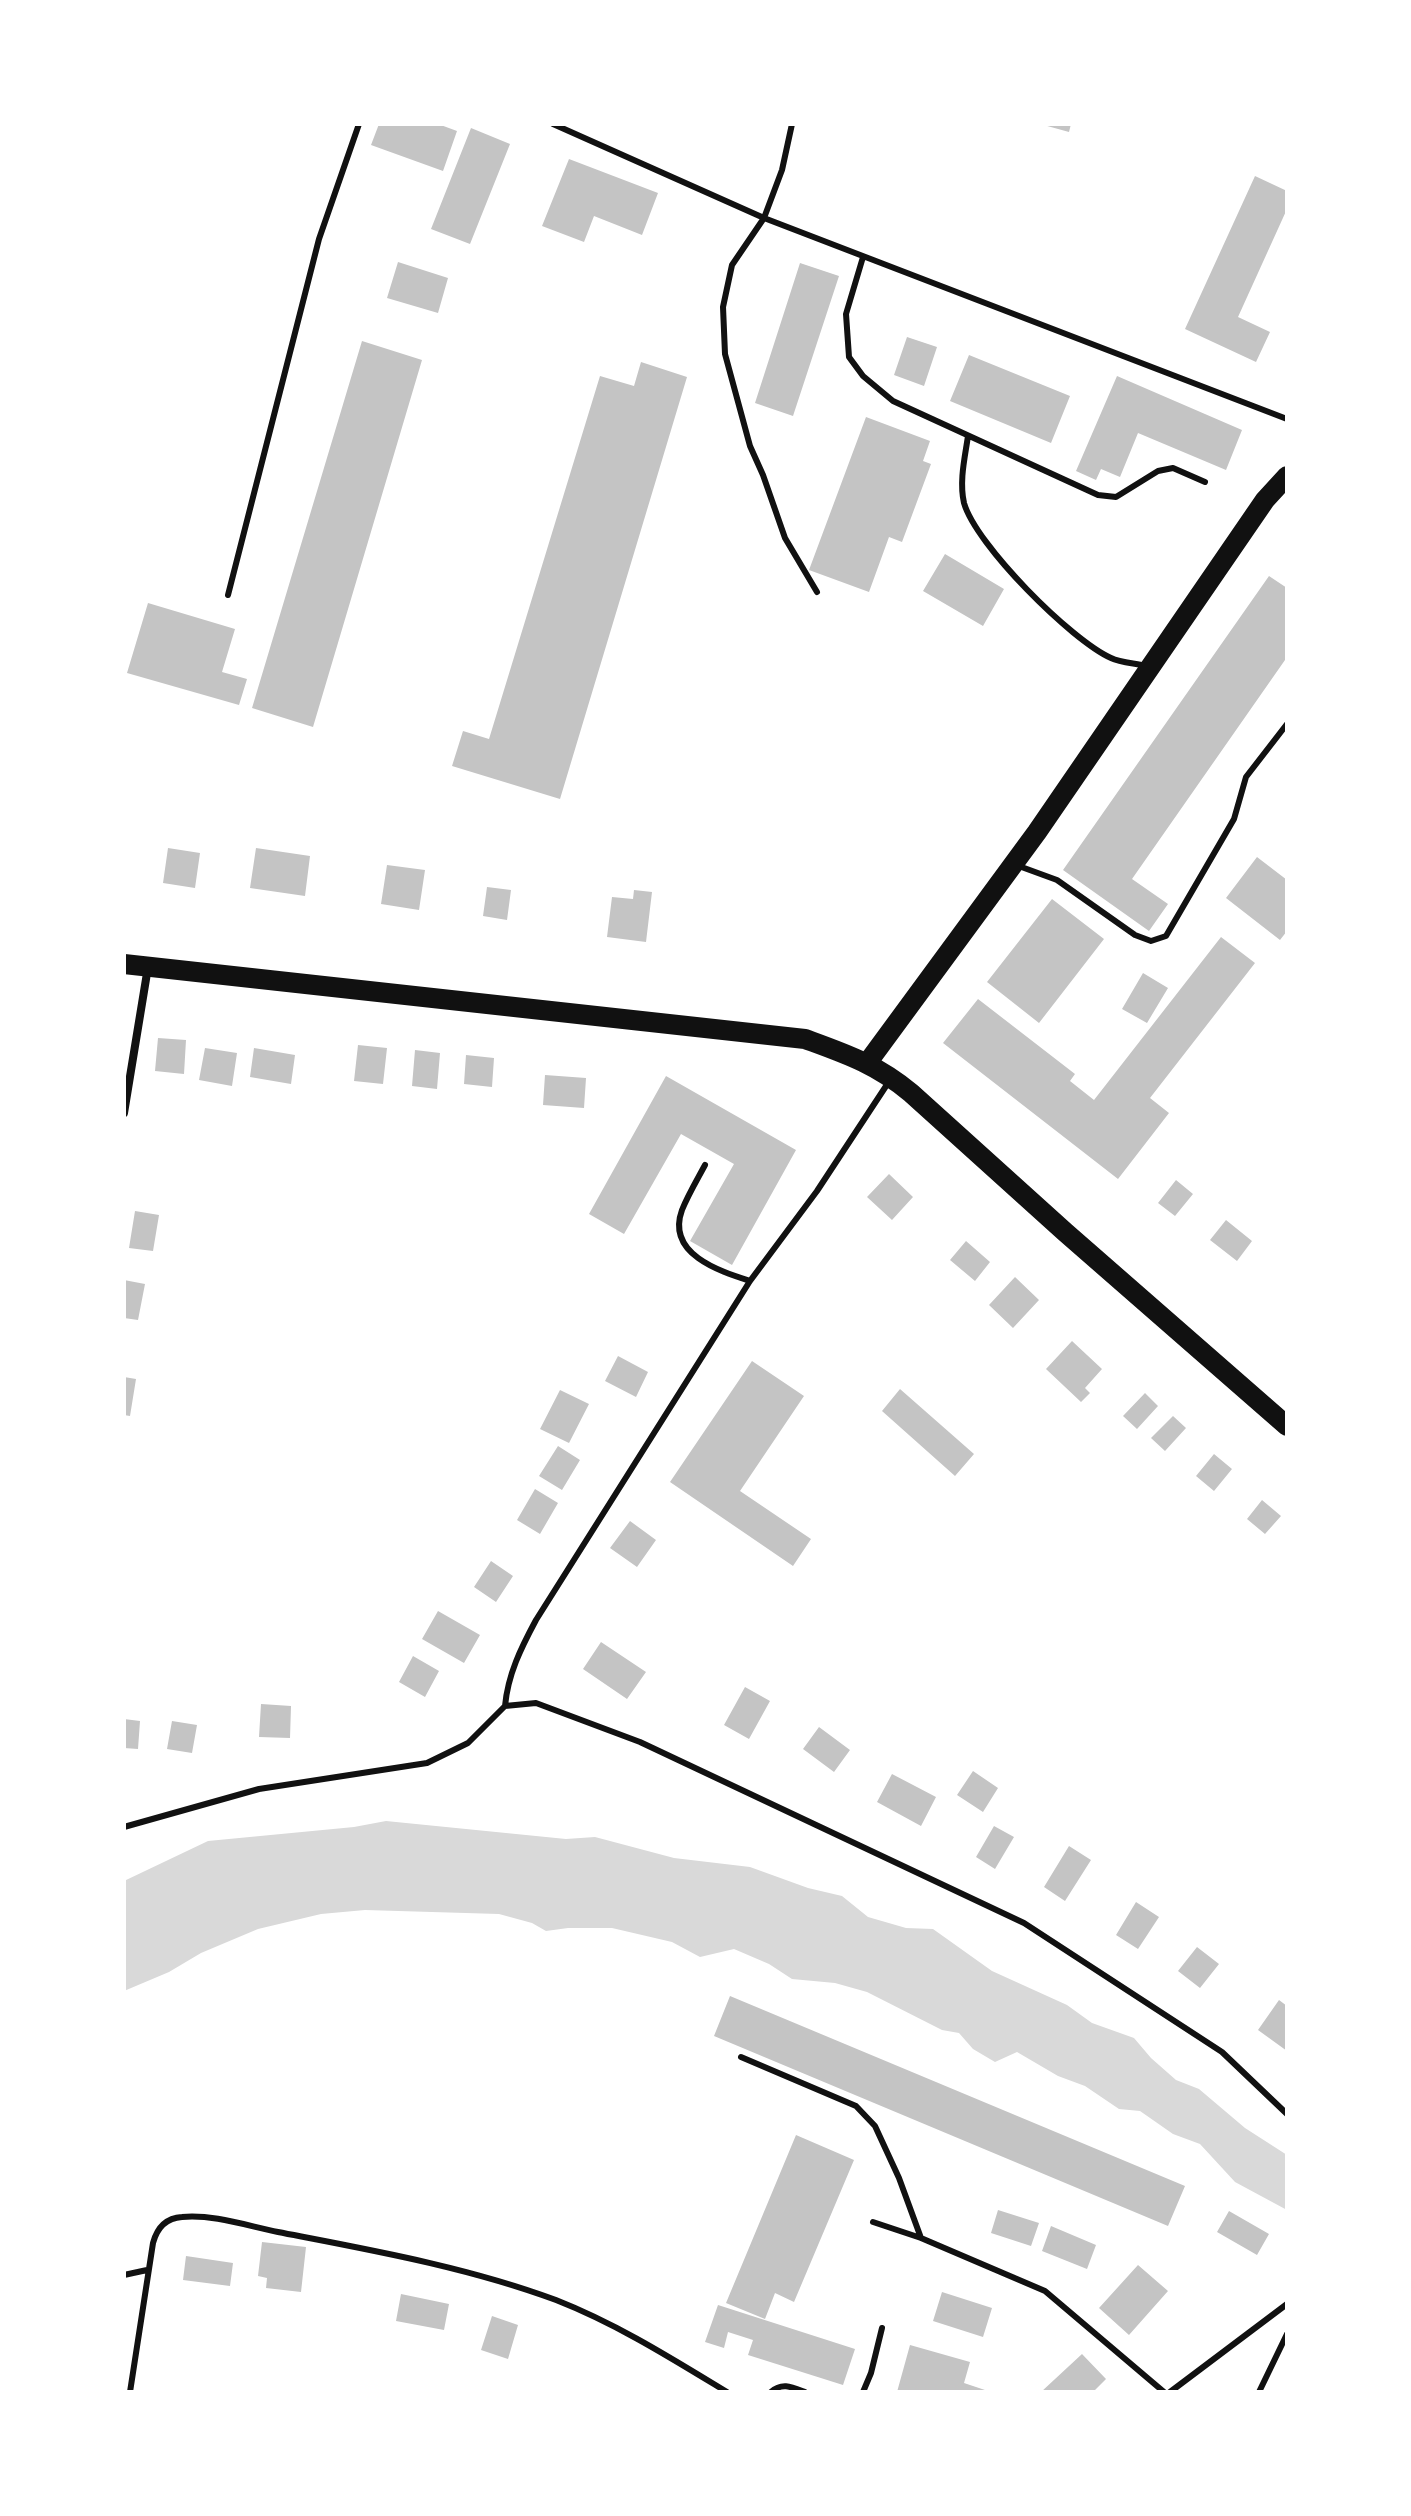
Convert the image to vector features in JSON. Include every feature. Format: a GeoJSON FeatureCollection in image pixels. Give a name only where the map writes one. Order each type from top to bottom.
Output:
{"type":"FeatureCollection","features":[{"type":"Feature","properties":{"kind":"main road"},"geometry":{"type":"LineString","coordinates":[[868,1062],[1037,832],[1265,500],[1287,476]]}},
{"type":"Feature","properties":{"kind":"main road"},"geometry":{"type":"LineString","coordinates":[[124,964],[805,1039],[868,1062],[892,1077],[1287,1426]]}},
{"type":"Feature","properties":{"kind":"street"},"geometry":{"type":"LineString","coordinates":[[124,1113],[148,966]]}},
{"type":"Feature","properties":{"kind":"lane"},"geometry":{"type":"LineString","coordinates":[[228,595],[319,239],[359,124]]}},
{"type":"Feature","properties":{"kind":"lane"},"geometry":{"type":"LineString","coordinates":[[553,124],[764,218],[1286,416]]}},
{"type":"Feature","properties":{"kind":"lane"},"geometry":{"type":"LineString","coordinates":[[792,124],[782,170],[764,218],[732,265],[723,307],[725,354],[750,446],[785,538],[817,592]]}},
{"type":"Feature","properties":{"kind":"lane"},"geometry":{"type":"LineString","coordinates":[[863,257],[846,314],[849,357],[863,376],[893,401],[1098,495],[1116,497],[1158,471],[1173,468],[1205,482]]}},
{"type":"Feature","properties":{"kind":"lane"},"geometry":{"type":"LineString","coordinates":[[968,436],[962,474],[964,503],[976,529],[1033,596],[1082,638],[1111,658],[1150,667]]}},
{"type":"Feature","properties":{"kind":"lane"},"geometry":{"type":"LineString","coordinates":[[1013,863],[1057,880],[1135,935],[1151,941],[1166,936],[1234,819],[1246,777],[1287,724]]}},
{"type":"Feature","properties":{"kind":"lane"},"geometry":{"type":"LineString","coordinates":[[124,1827],[259,1789],[427,1763],[468,1743],[505,1706],[507,1686],[518,1654],[536,1620],[750,1281],[817,1191],[892,1077]]}},
{"type":"Feature","properties":{"kind":"lane"},"geometry":{"type":"LineString","coordinates":[[705,1165],[681,1213],[679,1234],[687,1248],[712,1268],[750,1281]]}},
{"type":"Feature","properties":{"kind":"lane"},"geometry":{"type":"LineString","coordinates":[[505,1706],[536,1703],[640,1742],[1024,1923],[1222,2052],[1287,2114]]}},
{"type":"Feature","properties":{"kind":"lane"},"geometry":{"type":"LineString","coordinates":[[741,2057],[856,2106],[875,2126],[899,2178],[921,2238]]}},
{"type":"Feature","properties":{"kind":"lane"},"geometry":{"type":"LineString","coordinates":[[130,2392],[147,2270],[156,2232],[162,2225],[180,2217],[203,2217],[338,2243],[463,2271],[554,2300],[617,2326],[727,2392]]}},
{"type":"Feature","properties":{"kind":"lane"},"geometry":{"type":"LineString","coordinates":[[873,2222],[921,2238],[1045,2291],[1164,2392]]}},
{"type":"Feature","properties":{"kind":"lane"},"geometry":{"type":"LineString","coordinates":[[124,2275],[147,2270]]}},
{"type":"Feature","properties":{"kind":"lane"},"geometry":{"type":"LineString","coordinates":[[1170,2392],[1287,2304]]}},
{"type":"Feature","properties":{"kind":"lane"},"geometry":{"type":"LineString","coordinates":[[863,2392],[882,2328]]}},
{"type":"Feature","properties":{"kind":"lane"},"geometry":{"type":"LineString","coordinates":[[1259,2392],[1287,2334]]}},
{"type":"Feature","properties":{"kind":"lane"},"geometry":{"type":"LineString","coordinates":[[771,2392],[777,2387],[787,2386],[805,2392]]}},
{"type":"Feature","properties":{"kind":"shaded area"},"geometry":{"type":"Polygon","coordinates":[[[386,1821],[566,1839],[595,1837],[674,1858],[750,1867],[808,1888],[842,1896],[868,1917],[906,1928],[933,1929],[992,1971],[1067,2005],[1092,2023],[1134,2038],[1176,2080],[1199,2089],[1245,2128],[1287,2155],[1287,2210],[1235,2182],[1200,2144],[1173,2134],[1140,2111],[1119,2109],[1085,2086],[1058,2076],[1017,2052],[995,2062],[973,2049],[959,2033],[942,2030],[867,1992],[835,1983],[792,1979],[769,1964],[734,1949],[700,1957],[672,1942],[612,1928],[546,1931],[532,1923],[499,1914],[365,1910],[321,1914],[258,1929],[124,1991],[124,1881],[208,1841],[386,1821]]]}},
{"type":"Feature","properties":{"kind":"building"},"geometry":{"type":"Polygon","coordinates":[[[379,124],[438,124],[457,131],[443,171],[371,145],[379,124]]]}},
{"type":"Feature","properties":{"kind":"building"},"geometry":{"type":"Polygon","coordinates":[[[1040,124],[1071,124],[1069,132],[1040,124]]]}},
{"type":"Feature","properties":{"kind":"building"},"geometry":{"type":"Polygon","coordinates":[[[471,128],[510,144],[470,244],[431,229],[471,128]]]}},
{"type":"Feature","properties":{"kind":"building"},"geometry":{"type":"Polygon","coordinates":[[[569,159],[658,193],[642,235],[594,216],[584,242],[542,226],[569,159]]]}},
{"type":"Feature","properties":{"kind":"building"},"geometry":{"type":"Polygon","coordinates":[[[1255,176],[1287,191],[1287,209],[1238,317],[1270,332],[1256,362],[1185,329],[1255,176]]]}},
{"type":"Feature","properties":{"kind":"building"},"geometry":{"type":"Polygon","coordinates":[[[398,262],[448,278],[438,313],[387,298],[398,262]]]}},
{"type":"Feature","properties":{"kind":"building"},"geometry":{"type":"Polygon","coordinates":[[[800,263],[839,276],[793,416],[755,403],[800,263]]]}},
{"type":"Feature","properties":{"kind":"building"},"geometry":{"type":"Polygon","coordinates":[[[907,337],[937,347],[924,386],[894,375],[907,337]]]}},
{"type":"Feature","properties":{"kind":"building"},"geometry":{"type":"Polygon","coordinates":[[[362,341],[422,360],[313,727],[252,708],[362,341]]]}},
{"type":"Feature","properties":{"kind":"building"},"geometry":{"type":"Polygon","coordinates":[[[969,355],[1070,396],[1051,443],[950,401],[969,355]]]}},
{"type":"Feature","properties":{"kind":"building"},"geometry":{"type":"Polygon","coordinates":[[[641,362],[687,377],[560,799],[452,766],[463,731],[489,739],[600,376],[634,386],[641,362]]]}},
{"type":"Feature","properties":{"kind":"building"},"geometry":{"type":"Polygon","coordinates":[[[1117,376],[1242,430],[1226,470],[1138,433],[1120,477],[1101,469],[1096,480],[1076,471],[1117,376]]]}},
{"type":"Feature","properties":{"kind":"building"},"geometry":{"type":"Polygon","coordinates":[[[866,417],[930,441],[923,461],[931,464],[902,542],[889,537],[869,592],[809,570],[866,417]]]}},
{"type":"Feature","properties":{"kind":"building"},"geometry":{"type":"Polygon","coordinates":[[[945,554],[1004,589],[983,626],[923,591],[945,554]]]}},
{"type":"Feature","properties":{"kind":"building"},"geometry":{"type":"Polygon","coordinates":[[[1269,576],[1287,588],[1287,662],[1285,660],[1132,879],[1168,904],[1149,931],[1063,870],[1269,576]]]}},
{"type":"Feature","properties":{"kind":"building"},"geometry":{"type":"Polygon","coordinates":[[[148,603],[235,629],[222,672],[247,679],[239,705],[127,673],[148,603]]]}},
{"type":"Feature","properties":{"kind":"building"},"geometry":{"type":"Polygon","coordinates":[[[168,848],[200,853],[195,888],[163,883],[168,848]]]}},
{"type":"Feature","properties":{"kind":"building"},"geometry":{"type":"Polygon","coordinates":[[[256,848],[310,856],[305,896],[250,888],[256,848]]]}},
{"type":"Feature","properties":{"kind":"building"},"geometry":{"type":"Polygon","coordinates":[[[1257,857],[1287,880],[1287,931],[1280,940],[1226,898],[1257,857]]]}},
{"type":"Feature","properties":{"kind":"building"},"geometry":{"type":"Polygon","coordinates":[[[387,865],[425,870],[419,910],[381,904],[387,865]]]}},
{"type":"Feature","properties":{"kind":"building"},"geometry":{"type":"Polygon","coordinates":[[[487,887],[511,890],[507,920],[483,916],[487,887]]]}},
{"type":"Feature","properties":{"kind":"building"},"geometry":{"type":"Polygon","coordinates":[[[634,890],[652,892],[646,942],[607,937],[612,897],[633,899],[634,890]]]}},
{"type":"Feature","properties":{"kind":"building"},"geometry":{"type":"Polygon","coordinates":[[[1052,899],[1104,939],[1039,1023],[987,982],[1052,899]]]}},
{"type":"Feature","properties":{"kind":"building"},"geometry":{"type":"Polygon","coordinates":[[[1221,937],[1255,963],[1150,1098],[1169,1113],[1118,1179],[943,1043],[978,999],[1075,1074],[1070,1081],[1094,1100],[1221,937]]]}},
{"type":"Feature","properties":{"kind":"building"},"geometry":{"type":"Polygon","coordinates":[[[1143,973],[1168,988],[1147,1023],[1122,1009],[1143,973]]]}},
{"type":"Feature","properties":{"kind":"building"},"geometry":{"type":"Polygon","coordinates":[[[158,1038],[186,1040],[184,1074],[155,1071],[158,1038]]]}},
{"type":"Feature","properties":{"kind":"building"},"geometry":{"type":"Polygon","coordinates":[[[358,1045],[387,1048],[383,1084],[354,1081],[358,1045]]]}},
{"type":"Feature","properties":{"kind":"building"},"geometry":{"type":"Polygon","coordinates":[[[205,1048],[237,1053],[232,1086],[199,1080],[205,1048]]]}},
{"type":"Feature","properties":{"kind":"building"},"geometry":{"type":"Polygon","coordinates":[[[254,1048],[295,1055],[291,1084],[250,1077],[254,1048]]]}},
{"type":"Feature","properties":{"kind":"building"},"geometry":{"type":"Polygon","coordinates":[[[415,1050],[440,1053],[437,1089],[412,1086],[415,1050]]]}},
{"type":"Feature","properties":{"kind":"building"},"geometry":{"type":"Polygon","coordinates":[[[466,1055],[494,1058],[492,1087],[464,1084],[466,1055]]]}},
{"type":"Feature","properties":{"kind":"building"},"geometry":{"type":"Polygon","coordinates":[[[545,1075],[586,1078],[584,1108],[543,1105],[545,1075]]]}},
{"type":"Feature","properties":{"kind":"building"},"geometry":{"type":"Polygon","coordinates":[[[666,1076],[796,1150],[732,1265],[690,1241],[734,1164],[681,1134],[624,1234],[589,1214],[666,1076]]]}},
{"type":"Feature","properties":{"kind":"building"},"geometry":{"type":"Polygon","coordinates":[[[889,1174],[913,1197],[892,1220],[867,1197],[889,1174]]]}},
{"type":"Feature","properties":{"kind":"building"},"geometry":{"type":"Polygon","coordinates":[[[1176,1180],[1193,1194],[1175,1216],[1158,1203],[1176,1180]]]}},
{"type":"Feature","properties":{"kind":"building"},"geometry":{"type":"Polygon","coordinates":[[[135,1211],[159,1215],[153,1251],[129,1248],[135,1211]]]}},
{"type":"Feature","properties":{"kind":"building"},"geometry":{"type":"Polygon","coordinates":[[[1226,1220],[1252,1241],[1237,1261],[1210,1240],[1226,1220]]]}},
{"type":"Feature","properties":{"kind":"building"},"geometry":{"type":"Polygon","coordinates":[[[966,1241],[990,1262],[975,1281],[950,1260],[966,1241]]]}},
{"type":"Feature","properties":{"kind":"building"},"geometry":{"type":"Polygon","coordinates":[[[1015,1277],[1039,1300],[1013,1328],[989,1305],[1015,1277]]]}},
{"type":"Feature","properties":{"kind":"building"},"geometry":{"type":"Polygon","coordinates":[[[124,1280],[145,1284],[138,1320],[124,1318],[124,1280]]]}},
{"type":"Feature","properties":{"kind":"building"},"geometry":{"type":"Polygon","coordinates":[[[1072,1341],[1102,1369],[1085,1388],[1090,1393],[1081,1402],[1046,1369],[1072,1341]]]}},
{"type":"Feature","properties":{"kind":"building"},"geometry":{"type":"Polygon","coordinates":[[[618,1356],[648,1372],[636,1397],[605,1381],[618,1356]]]}},
{"type":"Feature","properties":{"kind":"building"},"geometry":{"type":"Polygon","coordinates":[[[752,1361],[804,1396],[740,1491],[811,1539],[793,1566],[670,1482],[752,1361]]]}},
{"type":"Feature","properties":{"kind":"building"},"geometry":{"type":"Polygon","coordinates":[[[124,1377],[136,1379],[130,1416],[124,1415],[124,1377]]]}},
{"type":"Feature","properties":{"kind":"building"},"geometry":{"type":"Polygon","coordinates":[[[900,1389],[974,1454],[955,1476],[882,1411],[900,1389]]]}},
{"type":"Feature","properties":{"kind":"building"},"geometry":{"type":"Polygon","coordinates":[[[560,1390],[589,1404],[569,1443],[540,1429],[560,1390]]]}},
{"type":"Feature","properties":{"kind":"building"},"geometry":{"type":"Polygon","coordinates":[[[1145,1393],[1158,1406],[1137,1429],[1123,1416],[1145,1393]]]}},
{"type":"Feature","properties":{"kind":"building"},"geometry":{"type":"Polygon","coordinates":[[[1173,1416],[1186,1428],[1165,1451],[1151,1438],[1173,1416]]]}},
{"type":"Feature","properties":{"kind":"building"},"geometry":{"type":"Polygon","coordinates":[[[558,1446],[580,1460],[562,1490],[539,1476],[558,1446]]]}},
{"type":"Feature","properties":{"kind":"building"},"geometry":{"type":"Polygon","coordinates":[[[1214,1454],[1232,1469],[1214,1491],[1196,1476],[1214,1454]]]}},
{"type":"Feature","properties":{"kind":"building"},"geometry":{"type":"Polygon","coordinates":[[[535,1489],[558,1503],[540,1534],[517,1520],[535,1489]]]}},
{"type":"Feature","properties":{"kind":"building"},"geometry":{"type":"Polygon","coordinates":[[[1262,1500],[1281,1516],[1265,1534],[1247,1519],[1262,1500]]]}},
{"type":"Feature","properties":{"kind":"building"},"geometry":{"type":"Polygon","coordinates":[[[630,1521],[656,1540],[637,1567],[610,1548],[630,1521]]]}},
{"type":"Feature","properties":{"kind":"building"},"geometry":{"type":"Polygon","coordinates":[[[491,1561],[513,1576],[496,1602],[474,1587],[491,1561]]]}},
{"type":"Feature","properties":{"kind":"building"},"geometry":{"type":"Polygon","coordinates":[[[438,1611],[480,1635],[464,1663],[422,1639],[438,1611]]]}},
{"type":"Feature","properties":{"kind":"building"},"geometry":{"type":"Polygon","coordinates":[[[601,1642],[646,1672],[627,1699],[583,1669],[601,1642]]]}},
{"type":"Feature","properties":{"kind":"building"},"geometry":{"type":"Polygon","coordinates":[[[413,1656],[439,1671],[425,1697],[399,1682],[413,1656]]]}},
{"type":"Feature","properties":{"kind":"building"},"geometry":{"type":"Polygon","coordinates":[[[745,1687],[770,1701],[749,1739],[724,1725],[745,1687]]]}},
{"type":"Feature","properties":{"kind":"building"},"geometry":{"type":"Polygon","coordinates":[[[261,1704],[291,1706],[290,1738],[259,1737],[261,1704]]]}},
{"type":"Feature","properties":{"kind":"building"},"geometry":{"type":"Polygon","coordinates":[[[124,1719],[140,1721],[138,1749],[124,1748],[124,1719]]]}},
{"type":"Feature","properties":{"kind":"building"},"geometry":{"type":"Polygon","coordinates":[[[172,1721],[197,1725],[192,1753],[167,1749],[172,1721]]]}},
{"type":"Feature","properties":{"kind":"building"},"geometry":{"type":"Polygon","coordinates":[[[819,1727],[850,1750],[834,1772],[803,1749],[819,1727]]]}},
{"type":"Feature","properties":{"kind":"building"},"geometry":{"type":"Polygon","coordinates":[[[973,1771],[998,1788],[983,1812],[957,1795],[973,1771]]]}},
{"type":"Feature","properties":{"kind":"building"},"geometry":{"type":"Polygon","coordinates":[[[892,1774],[936,1797],[921,1826],[877,1802],[892,1774]]]}},
{"type":"Feature","properties":{"kind":"building"},"geometry":{"type":"Polygon","coordinates":[[[994,1826],[1014,1837],[995,1869],[976,1857],[994,1826]]]}},
{"type":"Feature","properties":{"kind":"building"},"geometry":{"type":"Polygon","coordinates":[[[1069,1846],[1091,1860],[1065,1901],[1044,1887],[1069,1846]]]}},
{"type":"Feature","properties":{"kind":"building"},"geometry":{"type":"Polygon","coordinates":[[[1136,1902],[1159,1917],[1138,1949],[1116,1935],[1136,1902]]]}},
{"type":"Feature","properties":{"kind":"building"},"geometry":{"type":"Polygon","coordinates":[[[1197,1947],[1219,1964],[1200,1988],[1178,1971],[1197,1947]]]}},
{"type":"Feature","properties":{"kind":"building"},"geometry":{"type":"Polygon","coordinates":[[[730,1996],[1185,2186],[1168,2226],[714,2036],[730,1996]]]}},
{"type":"Feature","properties":{"kind":"building"},"geometry":{"type":"Polygon","coordinates":[[[1279,2000],[1287,2006],[1287,2051],[1258,2030],[1279,2000]]]}},
{"type":"Feature","properties":{"kind":"building"},"geometry":{"type":"Polygon","coordinates":[[[796,2135],[854,2160],[794,2302],[775,2293],[765,2319],[726,2303],[796,2135]]]}},
{"type":"Feature","properties":{"kind":"building"},"geometry":{"type":"Polygon","coordinates":[[[998,2210],[1039,2223],[1031,2246],[991,2233],[998,2210]]]}},
{"type":"Feature","properties":{"kind":"building"},"geometry":{"type":"Polygon","coordinates":[[[1229,2211],[1269,2234],[1257,2255],[1217,2232],[1229,2211]]]}},
{"type":"Feature","properties":{"kind":"building"},"geometry":{"type":"Polygon","coordinates":[[[1051,2226],[1096,2245],[1087,2269],[1042,2251],[1051,2226]]]}},
{"type":"Feature","properties":{"kind":"building"},"geometry":{"type":"Polygon","coordinates":[[[262,2242],[306,2247],[301,2292],[266,2288],[267,2278],[258,2276],[262,2242]]]}},
{"type":"Feature","properties":{"kind":"building"},"geometry":{"type":"Polygon","coordinates":[[[186,2256],[233,2263],[230,2286],[183,2280],[186,2256]]]}},
{"type":"Feature","properties":{"kind":"building"},"geometry":{"type":"Polygon","coordinates":[[[1138,2265],[1168,2291],[1129,2335],[1099,2308],[1138,2265]]]}},
{"type":"Feature","properties":{"kind":"building"},"geometry":{"type":"Polygon","coordinates":[[[942,2292],[992,2308],[983,2337],[933,2321],[942,2292]]]}},
{"type":"Feature","properties":{"kind":"building"},"geometry":{"type":"Polygon","coordinates":[[[401,2294],[449,2304],[444,2330],[396,2321],[401,2294]]]}},
{"type":"Feature","properties":{"kind":"building"},"geometry":{"type":"Polygon","coordinates":[[[718,2305],[855,2349],[843,2385],[748,2355],[753,2340],[728,2332],[724,2348],[705,2342],[718,2305]]]}},
{"type":"Feature","properties":{"kind":"building"},"geometry":{"type":"Polygon","coordinates":[[[492,2316],[518,2325],[508,2359],[481,2350],[492,2316]]]}},
{"type":"Feature","properties":{"kind":"building"},"geometry":{"type":"Polygon","coordinates":[[[910,2345],[970,2362],[964,2383],[991,2392],[897,2392],[910,2345]]]}},
{"type":"Feature","properties":{"kind":"building"},"geometry":{"type":"Polygon","coordinates":[[[1082,2354],[1106,2379],[1093,2392],[1041,2392],[1082,2354]]]}}]}
